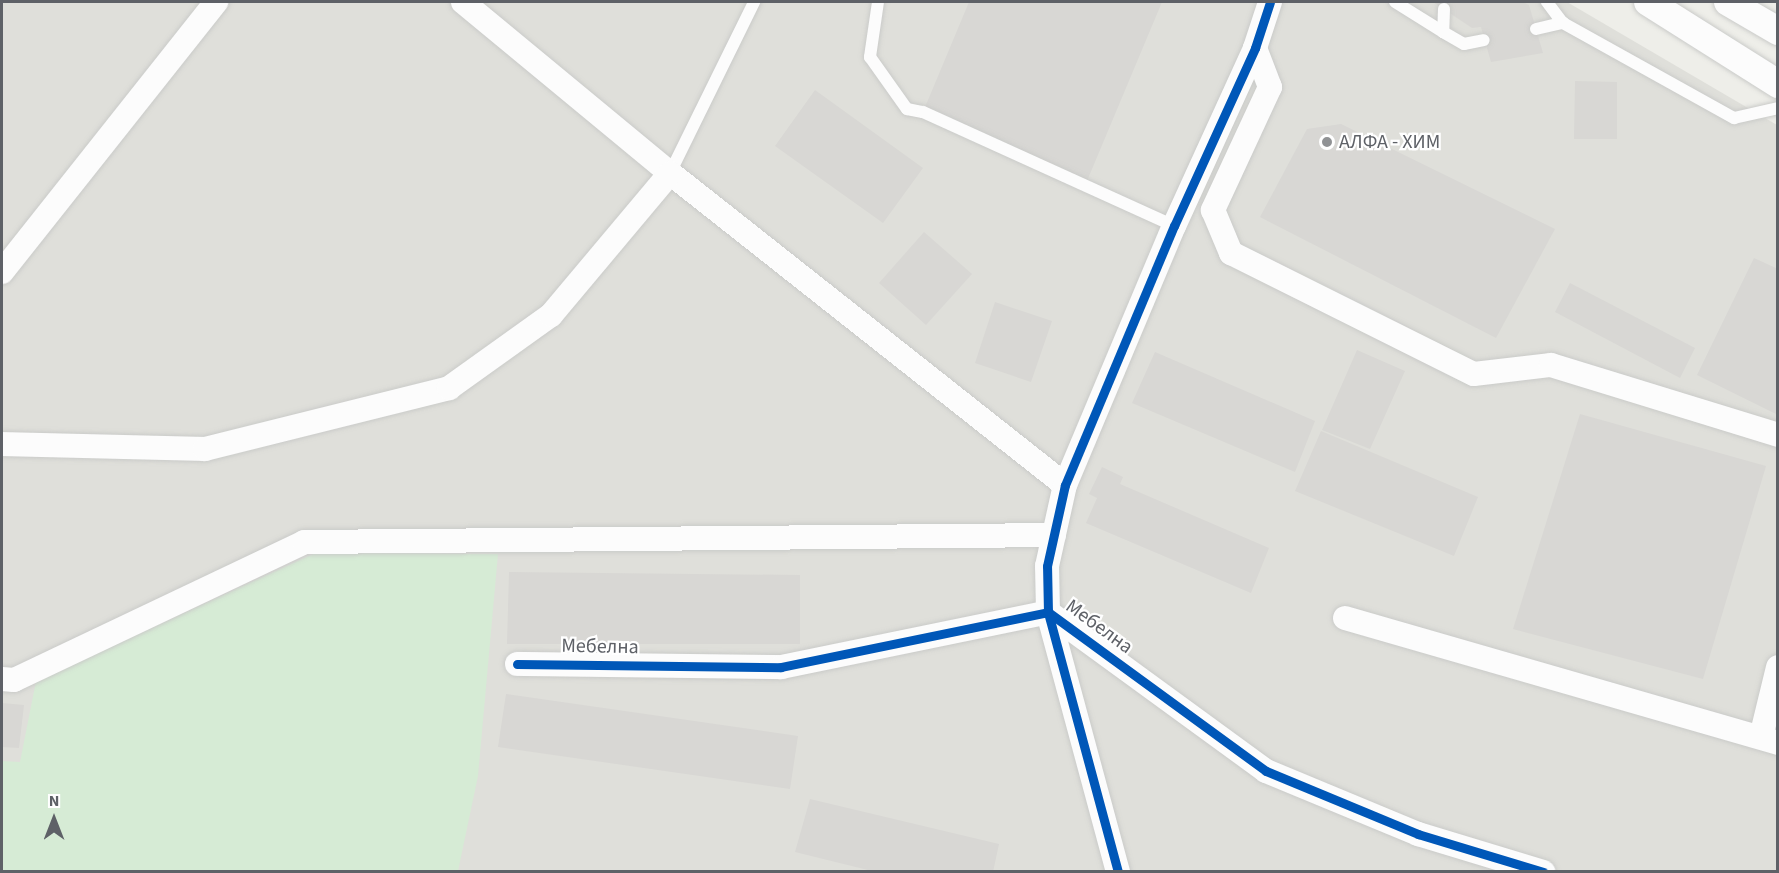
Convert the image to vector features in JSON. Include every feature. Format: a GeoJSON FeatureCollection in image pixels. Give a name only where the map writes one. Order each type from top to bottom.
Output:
{"type":"FeatureCollection","features":[{"type":"Feature","properties":{"kind":"street"},"geometry":{"type":"LineString","coordinates":[[2,272],[216,2]]}},
{"type":"Feature","properties":{"kind":"street"},"geometry":{"type":"LineString","coordinates":[[464,2],[670,173],[1065,485]]}},
{"type":"Feature","properties":{"kind":"street"},"geometry":{"type":"LineString","coordinates":[[1118,872],[1048,612],[1047,566],[1065,485],[1174,226],[1255,48],[1270,2]]}},
{"type":"Feature","properties":{"kind":"street"},"geometry":{"type":"LineString","coordinates":[[1648,2],[1778,84]]}},
{"type":"Feature","properties":{"kind":"street"},"geometry":{"type":"LineString","coordinates":[[1728,2],[1778,31]]}},
{"type":"Feature","properties":{"kind":"street"},"geometry":{"type":"LineString","coordinates":[[1255,48],[1270,87],[1213,210],[1231,253],[1474,374],[1551,365],[1778,435]]}},
{"type":"Feature","properties":{"kind":"street"},"geometry":{"type":"LineString","coordinates":[[2,444],[205,449],[449,388],[551,315],[670,173]]}},
{"type":"Feature","properties":{"kind":"street"},"geometry":{"type":"LineString","coordinates":[[2,679],[14,680],[304,542],[1054,535]]}},
{"type":"Feature","properties":{"kind":"street","name":"Мебелна"},"geometry":{"type":"LineString","coordinates":[[517,664],[780,667],[1048,612],[1266,771],[1418,834],[1543,872]]}},
{"type":"Feature","properties":{"kind":"street"},"geometry":{"type":"LineString","coordinates":[[1345,618],[1769,740],[1778,667]]}},
{"type":"Feature","properties":{"kind":"lane"},"geometry":{"type":"LineString","coordinates":[[670,173],[754,2]]}},
{"type":"Feature","properties":{"kind":"lane"},"geometry":{"type":"LineString","coordinates":[[878,2],[870,57],[907,109],[923,112],[1174,226]]}},
{"type":"Feature","properties":{"kind":"lane"},"geometry":{"type":"LineString","coordinates":[[1395,2],[1464,44],[1484,40]]}},
{"type":"Feature","properties":{"kind":"lane"},"geometry":{"type":"LineString","coordinates":[[1547,2],[1563,23],[1734,118],[1778,108]]}},
{"type":"Feature","properties":{"kind":"lane"},"geometry":{"type":"LineString","coordinates":[[1443,32],[1444,9]]}},
{"type":"Feature","properties":{"kind":"lane"},"geometry":{"type":"LineString","coordinates":[[1536,29],[1563,23]]}},
{"type":"Feature","properties":{"kind":"shaded area"},"geometry":{"type":"Polygon","coordinates":[[[2,2],[1567,2],[1777,125],[1777,871],[2,872],[2,2]]]}},
{"type":"Feature","properties":{"kind":"green space"},"geometry":{"type":"Polygon","coordinates":[[[315,553],[498,554],[478,776],[458,871],[2,871],[2,761],[20,762],[36,681],[315,553]]]}},
{"type":"Feature","properties":{"kind":"building"},"geometry":{"type":"Polygon","coordinates":[[[969,2],[1162,2],[1087,181],[923,112],[969,2]]]}},
{"type":"Feature","properties":{"kind":"building"},"geometry":{"type":"Polygon","coordinates":[[[1433,2],[1522,2],[1529,5],[1543,53],[1491,62],[1481,27],[1472,28],[1433,2]]]}},
{"type":"Feature","properties":{"kind":"building"},"geometry":{"type":"Polygon","coordinates":[[[1575,81],[1617,82],[1617,139],[1574,139],[1575,81]]]}},
{"type":"Feature","properties":{"kind":"building"},"geometry":{"type":"Polygon","coordinates":[[[815,90],[923,168],[883,223],[775,146],[815,90]]]}},
{"type":"Feature","properties":{"kind":"building"},"geometry":{"type":"Polygon","coordinates":[[[1341,124],[1555,229],[1496,338],[1260,217],[1307,129],[1341,124]]]}},
{"type":"Feature","properties":{"kind":"building"},"geometry":{"type":"Polygon","coordinates":[[[924,232],[972,274],[926,325],[879,283],[924,232]]]}},
{"type":"Feature","properties":{"kind":"building"},"geometry":{"type":"Polygon","coordinates":[[[1754,258],[1778,269],[1778,415],[1697,375],[1754,258]]]}},
{"type":"Feature","properties":{"kind":"building"},"geometry":{"type":"Polygon","coordinates":[[[1570,283],[1695,348],[1680,378],[1555,312],[1570,283]]]}},
{"type":"Feature","properties":{"kind":"building"},"geometry":{"type":"Polygon","coordinates":[[[995,302],[1052,321],[1031,382],[975,363],[995,302]]]}},
{"type":"Feature","properties":{"kind":"building"},"geometry":{"type":"Polygon","coordinates":[[[1357,350],[1405,371],[1370,449],[1322,430],[1357,350]]]}},
{"type":"Feature","properties":{"kind":"building"},"geometry":{"type":"Polygon","coordinates":[[[1155,352],[1315,421],[1295,472],[1132,403],[1155,352]]]}},
{"type":"Feature","properties":{"kind":"building"},"geometry":{"type":"Polygon","coordinates":[[[1580,414],[1766,466],[1703,679],[1513,629],[1580,414]]]}},
{"type":"Feature","properties":{"kind":"building"},"geometry":{"type":"Polygon","coordinates":[[[1321,431],[1478,497],[1454,556],[1295,491],[1321,431]]]}},
{"type":"Feature","properties":{"kind":"building"},"geometry":{"type":"Polygon","coordinates":[[[1102,467],[1123,477],[1120,484],[1269,548],[1251,593],[1086,523],[1097,498],[1089,494],[1102,467]]]}},
{"type":"Feature","properties":{"kind":"building"},"geometry":{"type":"Polygon","coordinates":[[[509,572],[800,575],[800,644],[507,644],[509,572]]]}},
{"type":"Feature","properties":{"kind":"building"},"geometry":{"type":"Polygon","coordinates":[[[506,694],[798,736],[790,789],[498,747],[506,694]]]}},
{"type":"Feature","properties":{"kind":"building"},"geometry":{"type":"Polygon","coordinates":[[[2,703],[24,705],[19,748],[2,747],[2,703]]]}},
{"type":"Feature","properties":{"kind":"building"},"geometry":{"type":"Polygon","coordinates":[[[810,799],[999,844],[993,872],[876,872],[795,852],[810,799]]]}},
{"type":"Feature","properties":{"kind":"cycle path"},"geometry":{"type":"LineString","coordinates":[[1118,872],[1048,612],[1047,566],[1065,485],[1174,226],[1255,48],[1270,2]]}},
{"type":"Feature","properties":{"kind":"cycle path"},"geometry":{"type":"LineString","coordinates":[[517,664],[781,667],[1048,612],[1266,771],[1418,834],[1543,872]]}},
{"type":"Feature","properties":{"kind":"place","name":"АЛФА - ХИМ"},"geometry":{"type":"Point","coordinates":[1327,142]}}]}
